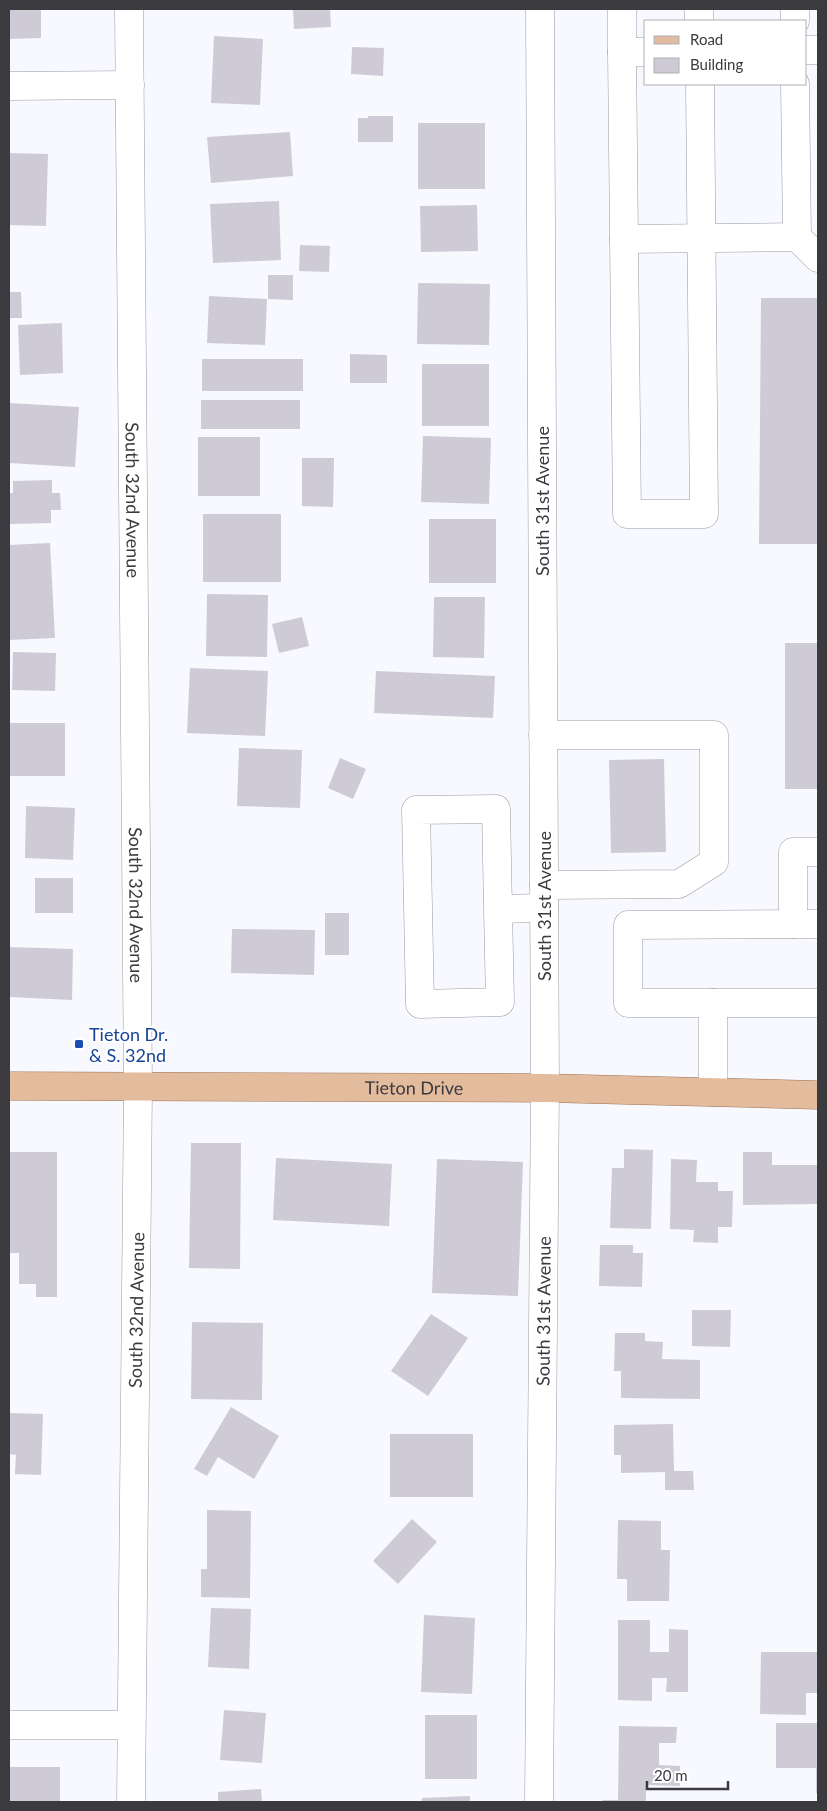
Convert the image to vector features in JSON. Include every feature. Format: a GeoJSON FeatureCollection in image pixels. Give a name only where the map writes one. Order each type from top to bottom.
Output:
{"type":"FeatureCollection","features":[{"type":"Feature","properties":{"kind":"main road","name":"Tieton Drive"},"geometry":{"type":"LineString","coordinates":[[9,1086],[138,1088],[545,1088],[818,1095]]}},
{"type":"Feature","properties":{"kind":"street","name":"South 32nd Avenue"},"geometry":{"type":"LineString","coordinates":[[129,9],[138,1088],[131,1802]]}},
{"type":"Feature","properties":{"kind":"street","name":"South 31st Avenue"},"geometry":{"type":"LineString","coordinates":[[539,1802],[545,1088],[540,9]]}},
{"type":"Feature","properties":{"kind":"street"},"geometry":{"type":"LineString","coordinates":[[622,9],[634,52],[624,239],[627,514],[704,514],[700,85]]}},
{"type":"Feature","properties":{"kind":"street"},"geometry":{"type":"LineString","coordinates":[[9,86],[130,85]]}},
{"type":"Feature","properties":{"kind":"street"},"geometry":{"type":"LineString","coordinates":[[796,85],[797,237],[818,258]]}},
{"type":"Feature","properties":{"kind":"street"},"geometry":{"type":"LineString","coordinates":[[624,239],[797,237]]}},
{"type":"Feature","properties":{"kind":"street"},"geometry":{"type":"LineString","coordinates":[[498,909],[544,897],[679,884],[714,862],[714,736],[543,735]]}},
{"type":"Feature","properties":{"kind":"street"},"geometry":{"type":"LineString","coordinates":[[496,808],[498,909],[500,1002],[420,1004],[416,810],[496,808]]}},
{"type":"Feature","properties":{"kind":"street"},"geometry":{"type":"LineString","coordinates":[[818,852],[793,852],[806,924],[628,925],[628,1003],[818,1003]]}},
{"type":"Feature","properties":{"kind":"street"},"geometry":{"type":"LineString","coordinates":[[712,1003],[712,1092]]}},
{"type":"Feature","properties":{"kind":"street"},"geometry":{"type":"LineString","coordinates":[[9,1725],[131,1725]]}},
{"type":"Feature","properties":{"kind":"building"},"geometry":{"type":"Polygon","coordinates":[[[9,9],[41,9],[41,38],[9,39],[9,9]]]}},
{"type":"Feature","properties":{"kind":"building"},"geometry":{"type":"Polygon","coordinates":[[[293,9],[330,9],[331,27],[294,29],[293,9]]]}},
{"type":"Feature","properties":{"kind":"building"},"geometry":{"type":"Polygon","coordinates":[[[214,36],[263,39],[260,105],[211,103],[214,36]]]}},
{"type":"Feature","properties":{"kind":"building"},"geometry":{"type":"Polygon","coordinates":[[[352,47],[384,48],[383,76],[351,74],[352,47]]]}},
{"type":"Feature","properties":{"kind":"building"},"geometry":{"type":"Polygon","coordinates":[[[368,116],[393,116],[393,142],[358,142],[358,118],[368,118],[368,116]]]}},
{"type":"Feature","properties":{"kind":"building"},"geometry":{"type":"Polygon","coordinates":[[[418,123],[485,123],[485,189],[418,189],[418,123]]]}},
{"type":"Feature","properties":{"kind":"building"},"geometry":{"type":"Polygon","coordinates":[[[290,132],[293,176],[211,183],[207,137],[290,132]]]}},
{"type":"Feature","properties":{"kind":"building"},"geometry":{"type":"Polygon","coordinates":[[[9,153],[48,154],[46,226],[9,225],[9,153]]]}},
{"type":"Feature","properties":{"kind":"building"},"geometry":{"type":"Polygon","coordinates":[[[279,201],[281,260],[213,263],[210,204],[279,201]]]}},
{"type":"Feature","properties":{"kind":"building"},"geometry":{"type":"Polygon","coordinates":[[[477,205],[478,251],[421,252],[420,206],[477,205]]]}},
{"type":"Feature","properties":{"kind":"building"},"geometry":{"type":"Polygon","coordinates":[[[300,245],[330,246],[329,272],[299,271],[300,245]]]}},
{"type":"Feature","properties":{"kind":"building"},"geometry":{"type":"Polygon","coordinates":[[[268,275],[293,275],[293,300],[268,299],[268,275]]]}},
{"type":"Feature","properties":{"kind":"building"},"geometry":{"type":"Polygon","coordinates":[[[418,283],[490,284],[489,345],[417,344],[418,283]]]}},
{"type":"Feature","properties":{"kind":"building"},"geometry":{"type":"Polygon","coordinates":[[[9,292],[21,292],[22,318],[9,318],[9,292]]]}},
{"type":"Feature","properties":{"kind":"building"},"geometry":{"type":"Polygon","coordinates":[[[209,296],[267,299],[265,345],[207,343],[209,296]]]}},
{"type":"Feature","properties":{"kind":"building"},"geometry":{"type":"Polygon","coordinates":[[[761,298],[818,298],[818,544],[759,544],[761,298]]]}},
{"type":"Feature","properties":{"kind":"building"},"geometry":{"type":"Polygon","coordinates":[[[62,323],[63,373],[20,375],[18,325],[62,323]]]}},
{"type":"Feature","properties":{"kind":"building"},"geometry":{"type":"Polygon","coordinates":[[[350,354],[387,355],[387,383],[350,383],[350,354]]]}},
{"type":"Feature","properties":{"kind":"building"},"geometry":{"type":"Polygon","coordinates":[[[202,359],[303,359],[303,391],[202,391],[202,359]]]}},
{"type":"Feature","properties":{"kind":"building"},"geometry":{"type":"Polygon","coordinates":[[[422,364],[489,364],[489,426],[422,426],[422,364]]]}},
{"type":"Feature","properties":{"kind":"building"},"geometry":{"type":"Polygon","coordinates":[[[201,400],[300,400],[300,429],[201,429],[201,400]]]}},
{"type":"Feature","properties":{"kind":"building"},"geometry":{"type":"Polygon","coordinates":[[[9,403],[79,407],[75,467],[9,463],[9,403]]]}},
{"type":"Feature","properties":{"kind":"building"},"geometry":{"type":"Polygon","coordinates":[[[423,436],[491,438],[489,504],[421,502],[423,436]]]}},
{"type":"Feature","properties":{"kind":"building"},"geometry":{"type":"Polygon","coordinates":[[[198,437],[260,437],[260,496],[198,496],[198,437]]]}},
{"type":"Feature","properties":{"kind":"building"},"geometry":{"type":"Polygon","coordinates":[[[302,458],[334,458],[333,507],[302,506],[302,458]]]}},
{"type":"Feature","properties":{"kind":"building"},"geometry":{"type":"Polygon","coordinates":[[[52,480],[52,493],[60,493],[61,510],[51,510],[51,523],[10,524],[9,493],[13,493],[13,481],[52,480]]]}},
{"type":"Feature","properties":{"kind":"building"},"geometry":{"type":"Polygon","coordinates":[[[203,514],[281,514],[281,582],[203,582],[203,514]]]}},
{"type":"Feature","properties":{"kind":"building"},"geometry":{"type":"Polygon","coordinates":[[[429,519],[496,519],[496,583],[429,583],[429,519]]]}},
{"type":"Feature","properties":{"kind":"building"},"geometry":{"type":"Polygon","coordinates":[[[50,543],[55,638],[9,640],[9,545],[50,543]]]}},
{"type":"Feature","properties":{"kind":"building"},"geometry":{"type":"Polygon","coordinates":[[[207,594],[268,595],[267,657],[206,656],[207,594]]]}},
{"type":"Feature","properties":{"kind":"building"},"geometry":{"type":"Polygon","coordinates":[[[434,597],[485,597],[484,658],[433,657],[434,597]]]}},
{"type":"Feature","properties":{"kind":"building"},"geometry":{"type":"Polygon","coordinates":[[[302,617],[309,646],[279,653],[272,624],[302,617]]]}},
{"type":"Feature","properties":{"kind":"building"},"geometry":{"type":"Polygon","coordinates":[[[785,643],[818,643],[818,789],[785,789],[785,643]]]}},
{"type":"Feature","properties":{"kind":"building"},"geometry":{"type":"Polygon","coordinates":[[[13,652],[56,653],[55,691],[12,690],[13,652]]]}},
{"type":"Feature","properties":{"kind":"building"},"geometry":{"type":"Polygon","coordinates":[[[190,668],[268,671],[265,736],[187,733],[190,668]]]}},
{"type":"Feature","properties":{"kind":"building"},"geometry":{"type":"Polygon","coordinates":[[[376,671],[495,676],[493,718],[374,713],[376,671]]]}},
{"type":"Feature","properties":{"kind":"building"},"geometry":{"type":"Polygon","coordinates":[[[9,723],[65,723],[65,776],[9,776],[9,723]]]}},
{"type":"Feature","properties":{"kind":"building"},"geometry":{"type":"Polygon","coordinates":[[[239,748],[302,750],[300,808],[237,806],[239,748]]]}},
{"type":"Feature","properties":{"kind":"building"},"geometry":{"type":"Polygon","coordinates":[[[340,758],[366,769],[353,799],[328,788],[340,758]]]}},
{"type":"Feature","properties":{"kind":"building"},"geometry":{"type":"Polygon","coordinates":[[[664,759],[666,852],[611,853],[609,760],[664,759]]]}},
{"type":"Feature","properties":{"kind":"building"},"geometry":{"type":"Polygon","coordinates":[[[26,806],[75,808],[73,860],[25,858],[26,806]]]}},
{"type":"Feature","properties":{"kind":"building"},"geometry":{"type":"Polygon","coordinates":[[[35,878],[73,878],[73,913],[35,913],[35,878]]]}},
{"type":"Feature","properties":{"kind":"building"},"geometry":{"type":"Polygon","coordinates":[[[325,913],[349,913],[349,955],[325,955],[325,913]]]}},
{"type":"Feature","properties":{"kind":"building"},"geometry":{"type":"Polygon","coordinates":[[[232,929],[315,930],[314,975],[231,973],[232,929]]]}},
{"type":"Feature","properties":{"kind":"building"},"geometry":{"type":"Polygon","coordinates":[[[9,947],[73,949],[72,1000],[9,997],[9,947]]]}},
{"type":"Feature","properties":{"kind":"building"},"geometry":{"type":"Polygon","coordinates":[[[191,1143],[241,1143],[240,1269],[189,1268],[191,1143]]]}},
{"type":"Feature","properties":{"kind":"building"},"geometry":{"type":"Polygon","coordinates":[[[624,1149],[653,1150],[651,1229],[610,1228],[612,1168],[624,1168],[624,1149]]]}},
{"type":"Feature","properties":{"kind":"building"},"geometry":{"type":"Polygon","coordinates":[[[9,1152],[57,1152],[57,1297],[36,1297],[36,1284],[19,1284],[19,1253],[9,1253],[9,1152]]]}},
{"type":"Feature","properties":{"kind":"building"},"geometry":{"type":"Polygon","coordinates":[[[743,1152],[772,1152],[772,1165],[818,1165],[818,1204],[743,1205],[743,1152]]]}},
{"type":"Feature","properties":{"kind":"building"},"geometry":{"type":"Polygon","coordinates":[[[276,1158],[392,1164],[389,1226],[273,1220],[276,1158]]]}},
{"type":"Feature","properties":{"kind":"building"},"geometry":{"type":"Polygon","coordinates":[[[437,1159],[523,1162],[518,1296],[432,1293],[437,1159]]]}},
{"type":"Feature","properties":{"kind":"building"},"geometry":{"type":"Polygon","coordinates":[[[671,1159],[697,1160],[696,1182],[718,1182],[718,1191],[733,1191],[732,1227],[718,1227],[718,1243],[693,1242],[694,1230],[670,1229],[671,1159]]]}},
{"type":"Feature","properties":{"kind":"building"},"geometry":{"type":"Polygon","coordinates":[[[600,1245],[633,1245],[633,1253],[643,1253],[642,1287],[599,1286],[600,1245]]]}},
{"type":"Feature","properties":{"kind":"building"},"geometry":{"type":"Polygon","coordinates":[[[692,1310],[731,1310],[730,1347],[692,1346],[692,1310]]]}},
{"type":"Feature","properties":{"kind":"building"},"geometry":{"type":"Polygon","coordinates":[[[431,1314],[468,1338],[428,1396],[391,1371],[431,1314]]]}},
{"type":"Feature","properties":{"kind":"building"},"geometry":{"type":"Polygon","coordinates":[[[192,1322],[263,1323],[262,1400],[191,1399],[192,1322]]]}},
{"type":"Feature","properties":{"kind":"building"},"geometry":{"type":"Polygon","coordinates":[[[615,1333],[645,1333],[645,1341],[663,1342],[662,1359],[700,1360],[700,1399],[621,1398],[621,1371],[614,1371],[615,1333]]]}},
{"type":"Feature","properties":{"kind":"building"},"geometry":{"type":"Polygon","coordinates":[[[231,1407],[279,1436],[254,1479],[218,1457],[207,1476],[194,1469],[231,1407]]]}},
{"type":"Feature","properties":{"kind":"building"},"geometry":{"type":"Polygon","coordinates":[[[9,1413],[43,1414],[41,1475],[15,1474],[16,1455],[9,1454],[9,1413]]]}},
{"type":"Feature","properties":{"kind":"building"},"geometry":{"type":"Polygon","coordinates":[[[673,1424],[674,1471],[693,1471],[694,1490],[665,1490],[665,1472],[621,1473],[621,1455],[614,1455],[614,1425],[673,1424]]]}},
{"type":"Feature","properties":{"kind":"building"},"geometry":{"type":"Polygon","coordinates":[[[390,1434],[473,1434],[473,1497],[390,1497],[390,1434]]]}},
{"type":"Feature","properties":{"kind":"building"},"geometry":{"type":"Polygon","coordinates":[[[207,1510],[251,1511],[250,1598],[201,1597],[201,1569],[207,1569],[207,1510]]]}},
{"type":"Feature","properties":{"kind":"building"},"geometry":{"type":"Polygon","coordinates":[[[412,1519],[437,1542],[398,1584],[373,1561],[412,1519]]]}},
{"type":"Feature","properties":{"kind":"building"},"geometry":{"type":"Polygon","coordinates":[[[618,1520],[661,1521],[661,1550],[670,1550],[669,1601],[627,1601],[627,1579],[617,1579],[618,1520]]]}},
{"type":"Feature","properties":{"kind":"building"},"geometry":{"type":"Polygon","coordinates":[[[211,1608],[251,1609],[249,1669],[208,1667],[211,1608]]]}},
{"type":"Feature","properties":{"kind":"building"},"geometry":{"type":"Polygon","coordinates":[[[424,1615],[475,1618],[472,1694],[421,1692],[424,1615]]]}},
{"type":"Feature","properties":{"kind":"building"},"geometry":{"type":"Polygon","coordinates":[[[618,1620],[650,1620],[650,1652],[669,1652],[669,1629],[688,1630],[688,1692],[666,1692],[667,1678],[652,1678],[652,1701],[618,1700],[618,1620]]]}},
{"type":"Feature","properties":{"kind":"building"},"geometry":{"type":"Polygon","coordinates":[[[761,1652],[818,1652],[818,1693],[806,1693],[806,1715],[760,1714],[761,1652]]]}},
{"type":"Feature","properties":{"kind":"building"},"geometry":{"type":"Polygon","coordinates":[[[224,1710],[266,1713],[262,1763],[220,1760],[224,1710]]]}},
{"type":"Feature","properties":{"kind":"building"},"geometry":{"type":"Polygon","coordinates":[[[425,1715],[477,1715],[477,1779],[425,1779],[425,1715]]]}},
{"type":"Feature","properties":{"kind":"building"},"geometry":{"type":"Polygon","coordinates":[[[776,1723],[818,1723],[818,1793],[816,1793],[816,1768],[776,1768],[776,1723]]]}},
{"type":"Feature","properties":{"kind":"building"},"geometry":{"type":"Polygon","coordinates":[[[619,1726],[677,1727],[676,1743],[659,1743],[659,1765],[680,1766],[680,1786],[646,1785],[646,1802],[602,1802],[602,1800],[618,1800],[619,1726]]]}},
{"type":"Feature","properties":{"kind":"building"},"geometry":{"type":"Polygon","coordinates":[[[9,1767],[60,1767],[60,1802],[9,1802],[9,1767]]]}},
{"type":"Feature","properties":{"kind":"building"},"geometry":{"type":"Polygon","coordinates":[[[261,1789],[262,1802],[218,1802],[218,1792],[261,1789]]]}},
{"type":"Feature","properties":{"kind":"building"},"geometry":{"type":"Polygon","coordinates":[[[470,1796],[470,1802],[422,1802],[422,1798],[470,1796]]]}},
{"type":"Feature","properties":{"kind":"place","name":"Tieton Dr. & S. 32nd"},"geometry":{"type":"Point","coordinates":[79,1044]}}]}
